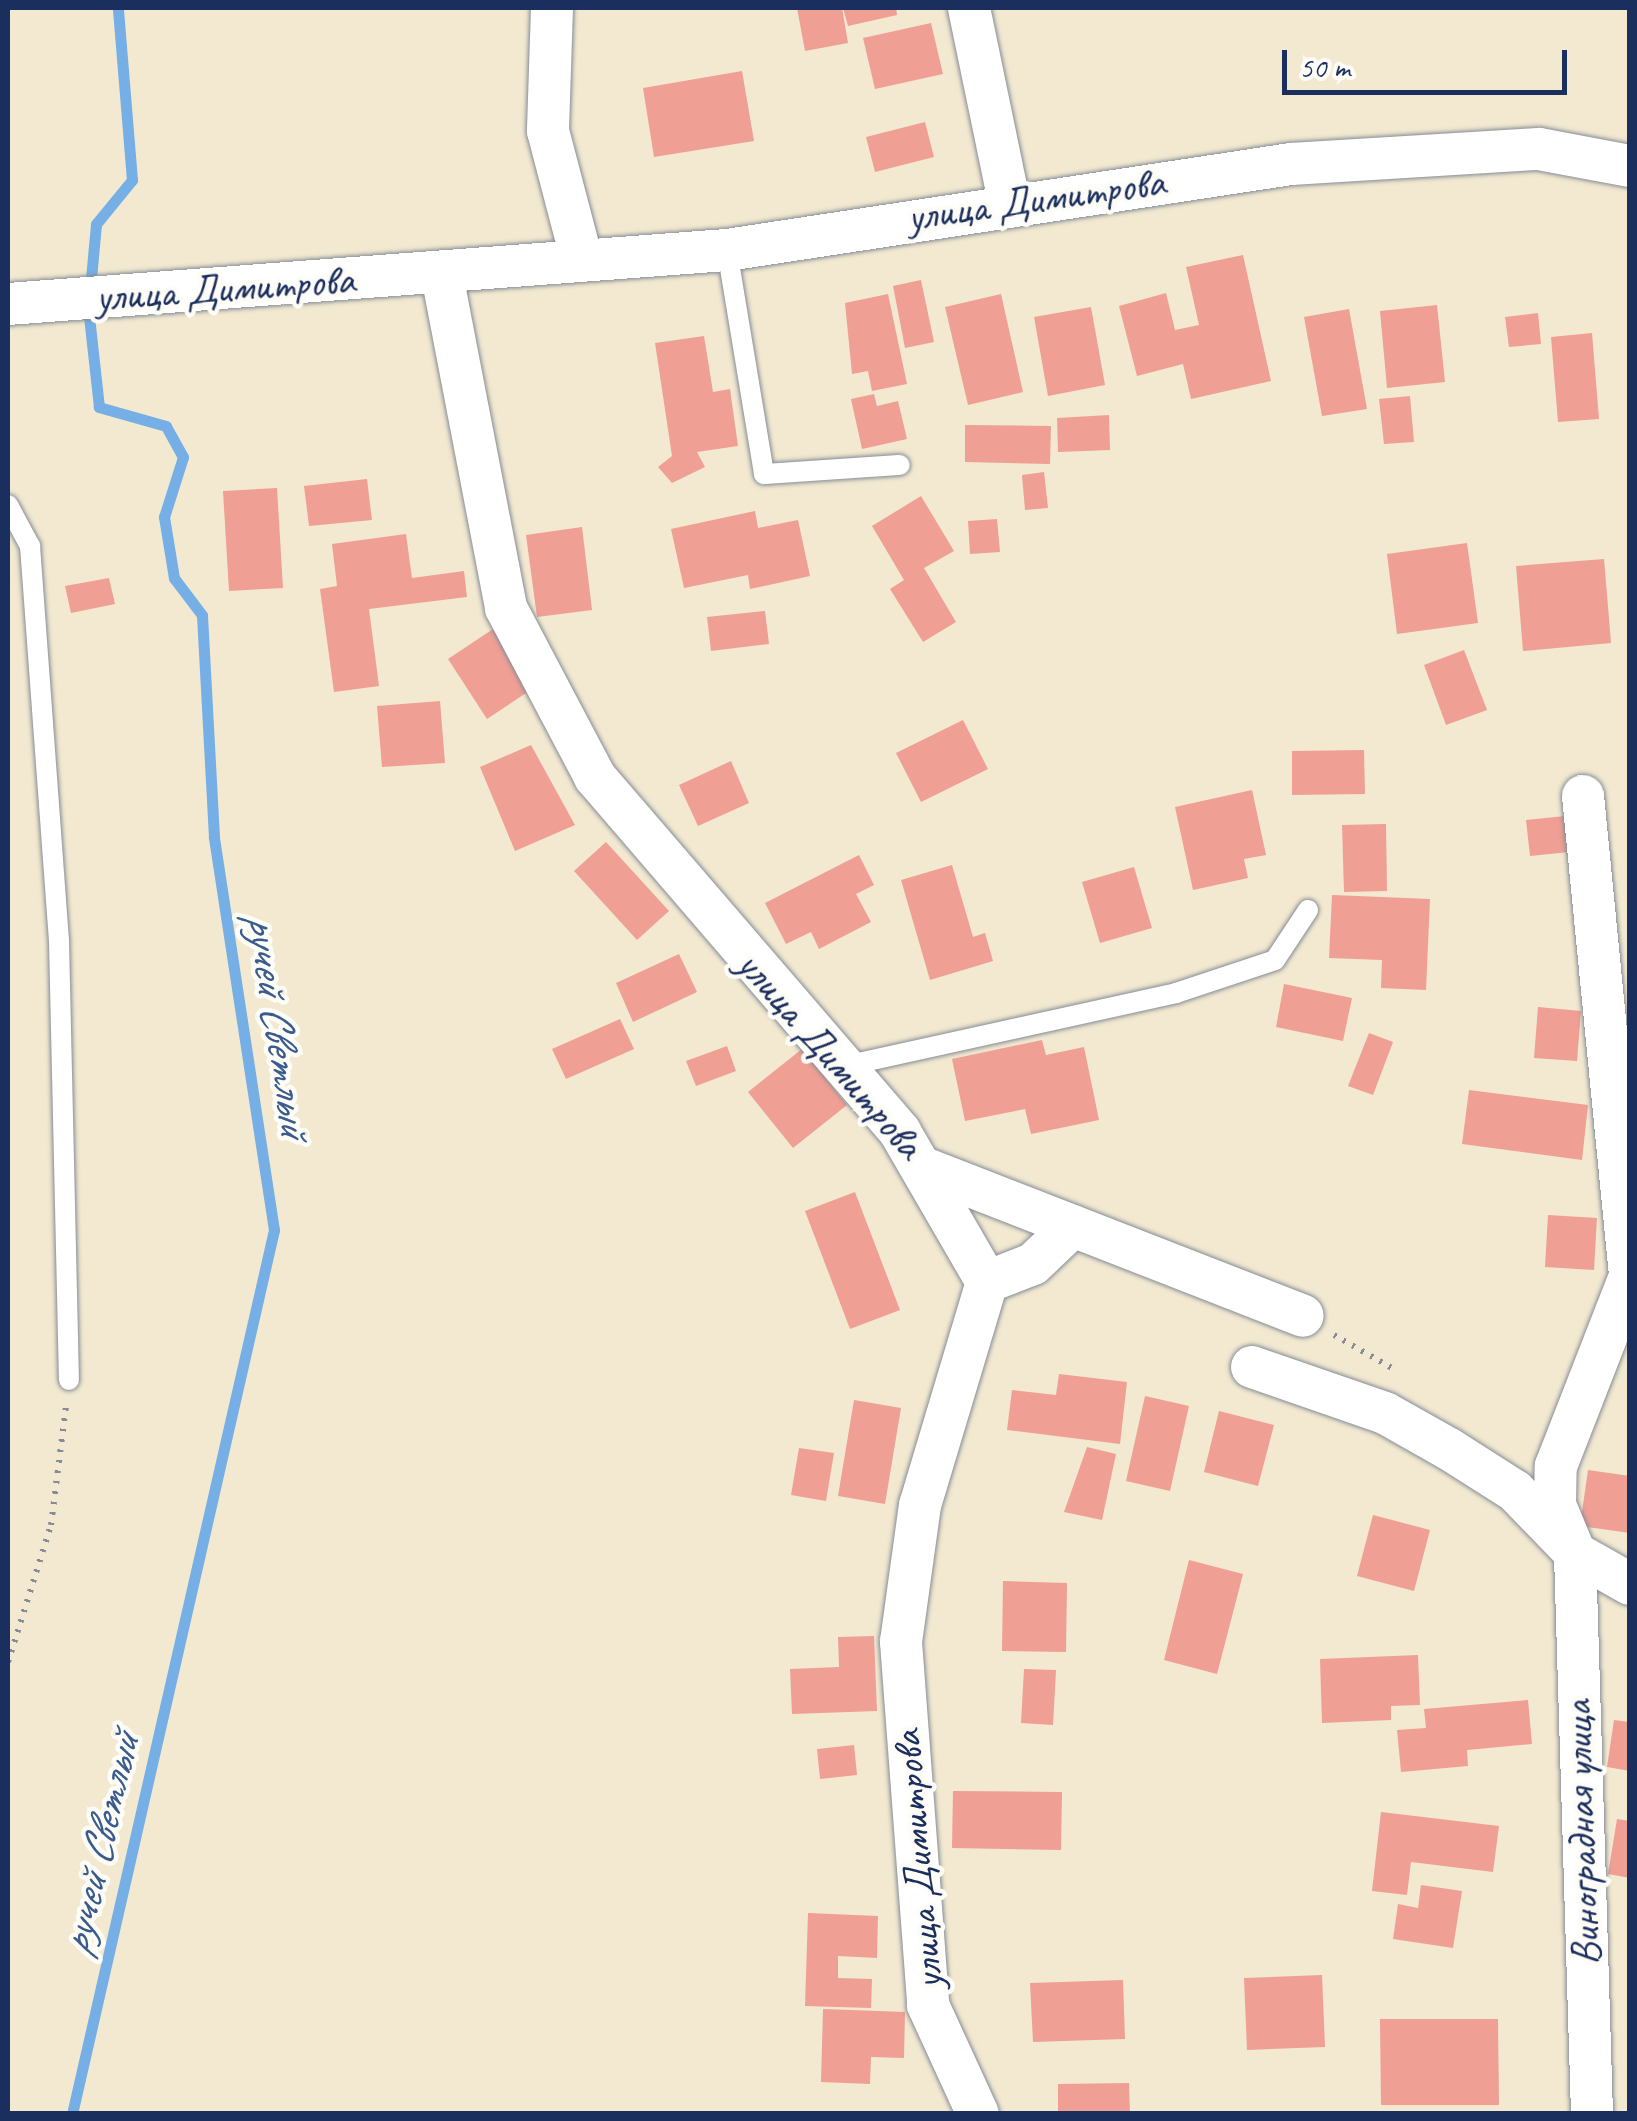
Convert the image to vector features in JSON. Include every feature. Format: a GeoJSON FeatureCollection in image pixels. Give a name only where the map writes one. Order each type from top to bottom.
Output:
{"type":"FeatureCollection","features":[{"type":"Feature","properties":{"kind":"street"},"geometry":{"type":"LineString","coordinates":[[552,8],[548,130],[582,261]]}},
{"type":"Feature","properties":{"kind":"street"},"geometry":{"type":"LineString","coordinates":[[969,8],[1009,201]]}},
{"type":"Feature","properties":{"kind":"street","name":"улица Димитрова"},"geometry":{"type":"LineString","coordinates":[[10,305],[727,250],[1009,201],[1291,164],[1520,150],[1630,166]]}},
{"type":"Feature","properties":{"kind":"street","name":"улица Димитрова"},"geometry":{"type":"LineString","coordinates":[[442,274],[506,608],[595,777],[928,1170],[950,1228],[988,1282],[920,1505],[901,1642],[928,2006],[978,2114]]}},
{"type":"Feature","properties":{"kind":"street","name":"Виноградная улица"},"geometry":{"type":"LineString","coordinates":[[1583,796],[1630,1274],[1556,1466],[1556,1505],[1575,1553],[1592,2114]]}},
{"type":"Feature","properties":{"kind":"street"},"geometry":{"type":"LineString","coordinates":[[928,1170],[1303,1316]]}},
{"type":"Feature","properties":{"kind":"street"},"geometry":{"type":"LineString","coordinates":[[988,1282],[1033,1264],[1073,1226]]}},
{"type":"Feature","properties":{"kind":"street"},"geometry":{"type":"LineString","coordinates":[[1252,1366],[1385,1413],[1449,1449],[1515,1491],[1575,1553],[1630,1584]]}},
{"type":"Feature","properties":{"kind":"lane"},"geometry":{"type":"LineString","coordinates":[[727,250],[764,474],[900,465]]}},
{"type":"Feature","properties":{"kind":"lane"},"geometry":{"type":"LineString","coordinates":[[8,505],[30,546],[58,922],[69,1380]]}},
{"type":"Feature","properties":{"kind":"lane"},"geometry":{"type":"LineString","coordinates":[[838,1068],[1176,992],[1275,960],[1308,910]]}},
{"type":"Feature","properties":{"kind":"path"},"geometry":{"type":"LineString","coordinates":[[8,1662],[51,1525],[69,1380]]}},
{"type":"Feature","properties":{"kind":"building"},"geometry":{"type":"Polygon","coordinates":[[[797,8],[842,8],[848,43],[805,51],[797,8]]]}},
{"type":"Feature","properties":{"kind":"building"},"geometry":{"type":"Polygon","coordinates":[[[843,8],[896,8],[897,15],[848,26],[843,8]]]}},
{"type":"Feature","properties":{"kind":"building"},"geometry":{"type":"Polygon","coordinates":[[[931,23],[943,74],[875,89],[863,38],[931,23]]]}},
{"type":"Feature","properties":{"kind":"building"},"geometry":{"type":"Polygon","coordinates":[[[742,71],[754,141],[654,157],[643,88],[742,71]]]}},
{"type":"Feature","properties":{"kind":"building"},"geometry":{"type":"Polygon","coordinates":[[[925,122],[934,157],[875,172],[866,137],[925,122]]]}},
{"type":"Feature","properties":{"kind":"building"},"geometry":{"type":"Polygon","coordinates":[[[1243,255],[1271,381],[1191,399],[1183,364],[1137,376],[1119,306],[1166,293],[1175,330],[1199,325],[1186,267],[1243,255]]]}},
{"type":"Feature","properties":{"kind":"building"},"geometry":{"type":"Polygon","coordinates":[[[921,280],[934,342],[905,348],[893,286],[921,280]]]}},
{"type":"Feature","properties":{"kind":"building"},"geometry":{"type":"Polygon","coordinates":[[[888,294],[907,384],[872,391],[868,371],[852,374],[845,303],[888,294]]]}},
{"type":"Feature","properties":{"kind":"building"},"geometry":{"type":"Polygon","coordinates":[[[1001,294],[1023,392],[968,405],[945,307],[1001,294]]]}},
{"type":"Feature","properties":{"kind":"building"},"geometry":{"type":"Polygon","coordinates":[[[1437,305],[1445,382],[1387,388],[1380,311],[1437,305]]]}},
{"type":"Feature","properties":{"kind":"building"},"geometry":{"type":"Polygon","coordinates":[[[1091,307],[1105,385],[1048,396],[1034,317],[1091,307]]]}},
{"type":"Feature","properties":{"kind":"building"},"geometry":{"type":"Polygon","coordinates":[[[1349,309],[1367,409],[1322,416],[1304,317],[1349,309]]]}},
{"type":"Feature","properties":{"kind":"building"},"geometry":{"type":"Polygon","coordinates":[[[1538,313],[1541,344],[1509,347],[1505,317],[1538,313]]]}},
{"type":"Feature","properties":{"kind":"building"},"geometry":{"type":"Polygon","coordinates":[[[1592,333],[1599,419],[1558,422],[1551,337],[1592,333]]]}},
{"type":"Feature","properties":{"kind":"building"},"geometry":{"type":"Polygon","coordinates":[[[704,336],[713,392],[730,389],[738,446],[697,452],[705,467],[672,483],[658,467],[672,456],[655,343],[704,336]]]}},
{"type":"Feature","properties":{"kind":"building"},"geometry":{"type":"Polygon","coordinates":[[[874,394],[877,406],[898,401],[907,439],[862,449],[851,399],[874,394]]]}},
{"type":"Feature","properties":{"kind":"building"},"geometry":{"type":"Polygon","coordinates":[[[1410,396],[1414,442],[1384,444],[1379,399],[1410,396]]]}},
{"type":"Feature","properties":{"kind":"building"},"geometry":{"type":"Polygon","coordinates":[[[1109,415],[1110,450],[1058,452],[1057,418],[1109,415]]]}},
{"type":"Feature","properties":{"kind":"building"},"geometry":{"type":"Polygon","coordinates":[[[965,425],[1051,426],[1050,464],[965,462],[965,425]]]}},
{"type":"Feature","properties":{"kind":"building"},"geometry":{"type":"Polygon","coordinates":[[[1044,472],[1048,508],[1025,510],[1022,475],[1044,472]]]}},
{"type":"Feature","properties":{"kind":"building"},"geometry":{"type":"Polygon","coordinates":[[[367,479],[372,520],[309,526],[304,486],[367,479]]]}},
{"type":"Feature","properties":{"kind":"building"},"geometry":{"type":"Polygon","coordinates":[[[277,488],[283,588],[229,591],[223,491],[277,488]]]}},
{"type":"Feature","properties":{"kind":"building"},"geometry":{"type":"Polygon","coordinates":[[[921,496],[954,551],[924,568],[956,622],[923,642],[890,589],[904,580],[872,526],[921,496]]]}},
{"type":"Feature","properties":{"kind":"building"},"geometry":{"type":"Polygon","coordinates":[[[755,511],[758,528],[798,520],[810,576],[750,589],[748,575],[684,588],[671,529],[755,511]]]}},
{"type":"Feature","properties":{"kind":"building"},"geometry":{"type":"Polygon","coordinates":[[[997,519],[1000,552],[970,554],[968,521],[997,519]]]}},
{"type":"Feature","properties":{"kind":"building"},"geometry":{"type":"Polygon","coordinates":[[[582,527],[592,610],[537,617],[526,535],[582,527]]]}},
{"type":"Feature","properties":{"kind":"building"},"geometry":{"type":"Polygon","coordinates":[[[406,534],[412,578],[464,571],[467,597],[369,609],[379,686],[334,692],[320,589],[337,586],[332,544],[406,534]]]}},
{"type":"Feature","properties":{"kind":"building"},"geometry":{"type":"Polygon","coordinates":[[[1467,543],[1478,623],[1397,634],[1387,554],[1467,543]]]}},
{"type":"Feature","properties":{"kind":"building"},"geometry":{"type":"Polygon","coordinates":[[[1604,559],[1611,643],[1523,651],[1516,566],[1604,559]]]}},
{"type":"Feature","properties":{"kind":"building"},"geometry":{"type":"Polygon","coordinates":[[[109,578],[115,604],[71,613],[65,586],[109,578]]]}},
{"type":"Feature","properties":{"kind":"building"},"geometry":{"type":"Polygon","coordinates":[[[765,611],[769,644],[711,651],[707,617],[765,611]]]}},
{"type":"Feature","properties":{"kind":"building"},"geometry":{"type":"Polygon","coordinates":[[[493,629],[532,689],[487,719],[448,659],[493,629]]]}},
{"type":"Feature","properties":{"kind":"building"},"geometry":{"type":"Polygon","coordinates":[[[1464,650],[1487,710],[1446,725],[1424,665],[1464,650]]]}},
{"type":"Feature","properties":{"kind":"building"},"geometry":{"type":"Polygon","coordinates":[[[440,701],[445,763],[382,767],[377,706],[440,701]]]}},
{"type":"Feature","properties":{"kind":"building"},"geometry":{"type":"Polygon","coordinates":[[[963,720],[988,769],[921,802],[896,753],[963,720]]]}},
{"type":"Feature","properties":{"kind":"building"},"geometry":{"type":"Polygon","coordinates":[[[531,745],[575,825],[515,851],[480,767],[531,745]]]}},
{"type":"Feature","properties":{"kind":"building"},"geometry":{"type":"Polygon","coordinates":[[[1364,750],[1365,794],[1292,795],[1292,751],[1364,750]]]}},
{"type":"Feature","properties":{"kind":"building"},"geometry":{"type":"Polygon","coordinates":[[[731,761],[749,803],[698,826],[679,785],[731,761]]]}},
{"type":"Feature","properties":{"kind":"building"},"geometry":{"type":"Polygon","coordinates":[[[1252,790],[1266,855],[1244,859],[1248,878],[1193,890],[1175,807],[1252,790]]]}},
{"type":"Feature","properties":{"kind":"building"},"geometry":{"type":"Polygon","coordinates":[[[1565,816],[1569,852],[1530,856],[1526,820],[1565,816]]]}},
{"type":"Feature","properties":{"kind":"building"},"geometry":{"type":"Polygon","coordinates":[[[1386,824],[1387,891],[1344,892],[1342,825],[1386,824]]]}},
{"type":"Feature","properties":{"kind":"building"},"geometry":{"type":"Polygon","coordinates":[[[606,842],[669,911],[637,940],[574,871],[606,842]]]}},
{"type":"Feature","properties":{"kind":"building"},"geometry":{"type":"Polygon","coordinates":[[[859,855],[874,885],[856,894],[871,922],[819,949],[811,932],[786,944],[765,903],[859,855]]]}},
{"type":"Feature","properties":{"kind":"building"},"geometry":{"type":"Polygon","coordinates":[[[952,865],[973,937],[985,933],[993,961],[930,980],[901,880],[952,865]]]}},
{"type":"Feature","properties":{"kind":"building"},"geometry":{"type":"Polygon","coordinates":[[[1134,867],[1152,928],[1100,943],[1082,882],[1134,867]]]}},
{"type":"Feature","properties":{"kind":"building"},"geometry":{"type":"Polygon","coordinates":[[[1332,895],[1430,899],[1426,990],[1381,988],[1382,960],[1329,958],[1332,895]]]}},
{"type":"Feature","properties":{"kind":"building"},"geometry":{"type":"Polygon","coordinates":[[[679,954],[697,992],[633,1022],[616,983],[679,954]]]}},
{"type":"Feature","properties":{"kind":"building"},"geometry":{"type":"Polygon","coordinates":[[[1284,984],[1352,998],[1343,1041],[1276,1027],[1284,984]]]}},
{"type":"Feature","properties":{"kind":"building"},"geometry":{"type":"Polygon","coordinates":[[[1538,1007],[1581,1011],[1577,1061],[1534,1058],[1538,1007]]]}},
{"type":"Feature","properties":{"kind":"building"},"geometry":{"type":"Polygon","coordinates":[[[620,1019],[634,1049],[566,1079],[552,1049],[620,1019]]]}},
{"type":"Feature","properties":{"kind":"building"},"geometry":{"type":"Polygon","coordinates":[[[1369,1033],[1393,1042],[1373,1095],[1348,1086],[1369,1033]]]}},
{"type":"Feature","properties":{"kind":"building"},"geometry":{"type":"Polygon","coordinates":[[[1042,1040],[1046,1055],[1084,1047],[1099,1120],[1031,1134],[1025,1109],[965,1121],[952,1059],[1042,1040]]]}},
{"type":"Feature","properties":{"kind":"building"},"geometry":{"type":"Polygon","coordinates":[[[727,1046],[736,1071],[696,1086],[686,1061],[727,1046]]]}},
{"type":"Feature","properties":{"kind":"building"},"geometry":{"type":"Polygon","coordinates":[[[802,1049],[847,1105],[793,1148],[748,1092],[802,1049]]]}},
{"type":"Feature","properties":{"kind":"building"},"geometry":{"type":"Polygon","coordinates":[[[1469,1090],[1588,1105],[1582,1160],[1462,1144],[1469,1090]]]}},
{"type":"Feature","properties":{"kind":"building"},"geometry":{"type":"Polygon","coordinates":[[[855,1192],[900,1310],[850,1329],[805,1211],[855,1192]]]}},
{"type":"Feature","properties":{"kind":"building"},"geometry":{"type":"Polygon","coordinates":[[[1548,1215],[1597,1218],[1594,1270],[1545,1267],[1548,1215]]]}},
{"type":"Feature","properties":{"kind":"building"},"geometry":{"type":"Polygon","coordinates":[[[1059,1374],[1127,1382],[1120,1444],[1007,1430],[1012,1390],[1056,1395],[1059,1374]]]}},
{"type":"Feature","properties":{"kind":"building"},"geometry":{"type":"Polygon","coordinates":[[[1145,1396],[1189,1406],[1170,1491],[1126,1481],[1145,1396]]]}},
{"type":"Feature","properties":{"kind":"building"},"geometry":{"type":"Polygon","coordinates":[[[854,1400],[901,1408],[885,1504],[838,1496],[854,1400]]]}},
{"type":"Feature","properties":{"kind":"building"},"geometry":{"type":"Polygon","coordinates":[[[1219,1411],[1274,1425],[1258,1486],[1204,1472],[1219,1411]]]}},
{"type":"Feature","properties":{"kind":"building"},"geometry":{"type":"Polygon","coordinates":[[[1087,1447],[1116,1454],[1102,1520],[1064,1512],[1087,1447]]]}},
{"type":"Feature","properties":{"kind":"building"},"geometry":{"type":"Polygon","coordinates":[[[799,1448],[834,1453],[826,1501],[791,1495],[799,1448]]]}},
{"type":"Feature","properties":{"kind":"building"},"geometry":{"type":"Polygon","coordinates":[[[1588,1470],[1630,1476],[1630,1533],[1580,1526],[1588,1470]]]}},
{"type":"Feature","properties":{"kind":"building"},"geometry":{"type":"Polygon","coordinates":[[[1373,1515],[1430,1530],[1414,1591],[1357,1576],[1373,1515]]]}},
{"type":"Feature","properties":{"kind":"building"},"geometry":{"type":"Polygon","coordinates":[[[1189,1560],[1243,1574],[1217,1674],[1164,1660],[1189,1560]]]}},
{"type":"Feature","properties":{"kind":"building"},"geometry":{"type":"Polygon","coordinates":[[[1003,1581],[1067,1583],[1066,1652],[1002,1651],[1003,1581]]]}},
{"type":"Feature","properties":{"kind":"building"},"geometry":{"type":"Polygon","coordinates":[[[874,1636],[877,1711],[792,1714],[790,1669],[839,1667],[838,1637],[874,1636]]]}},
{"type":"Feature","properties":{"kind":"building"},"geometry":{"type":"Polygon","coordinates":[[[1418,1655],[1420,1705],[1391,1706],[1391,1720],[1322,1723],[1320,1659],[1418,1655]]]}},
{"type":"Feature","properties":{"kind":"building"},"geometry":{"type":"Polygon","coordinates":[[[1024,1669],[1056,1670],[1053,1725],[1021,1723],[1024,1669]]]}},
{"type":"Feature","properties":{"kind":"building"},"geometry":{"type":"Polygon","coordinates":[[[1528,1700],[1532,1744],[1467,1750],[1468,1766],[1401,1772],[1397,1730],[1426,1728],[1424,1709],[1528,1700]]]}},
{"type":"Feature","properties":{"kind":"building"},"geometry":{"type":"Polygon","coordinates":[[[1614,1720],[1630,1722],[1630,1771],[1607,1767],[1614,1720]]]}},
{"type":"Feature","properties":{"kind":"building"},"geometry":{"type":"Polygon","coordinates":[[[854,1745],[857,1775],[820,1779],[817,1749],[854,1745]]]}},
{"type":"Feature","properties":{"kind":"building"},"geometry":{"type":"Polygon","coordinates":[[[953,1791],[1062,1792],[1061,1850],[952,1848],[953,1791]]]}},
{"type":"Feature","properties":{"kind":"building"},"geometry":{"type":"Polygon","coordinates":[[[1381,1812],[1499,1826],[1493,1872],[1411,1862],[1407,1895],[1372,1891],[1381,1812]]]}},
{"type":"Feature","properties":{"kind":"building"},"geometry":{"type":"Polygon","coordinates":[[[1617,1819],[1630,1821],[1630,1878],[1608,1874],[1617,1819]]]}},
{"type":"Feature","properties":{"kind":"building"},"geometry":{"type":"Polygon","coordinates":[[[1421,1885],[1462,1891],[1453,1948],[1393,1939],[1398,1904],[1418,1908],[1421,1885]]]}},
{"type":"Feature","properties":{"kind":"building"},"geometry":{"type":"Polygon","coordinates":[[[808,1913],[878,1916],[877,1958],[838,1956],[838,1978],[872,1979],[871,2008],[805,2006],[808,1913]]]}},
{"type":"Feature","properties":{"kind":"building"},"geometry":{"type":"Polygon","coordinates":[[[1322,1975],[1325,2047],[1247,2050],[1244,1978],[1322,1975]]]}},
{"type":"Feature","properties":{"kind":"building"},"geometry":{"type":"Polygon","coordinates":[[[1123,1980],[1125,2039],[1033,2042],[1030,1983],[1123,1980]]]}},
{"type":"Feature","properties":{"kind":"building"},"geometry":{"type":"Polygon","coordinates":[[[823,2009],[905,2012],[904,2058],[871,2057],[870,2084],[821,2082],[823,2009]]]}},
{"type":"Feature","properties":{"kind":"building"},"geometry":{"type":"Polygon","coordinates":[[[1380,2019],[1498,2019],[1499,2105],[1381,2105],[1380,2019]]]}},
{"type":"Feature","properties":{"kind":"building"},"geometry":{"type":"Polygon","coordinates":[[[1129,2083],[1130,2114],[1058,2114],[1058,2084],[1129,2083]]]}},
{"type":"Feature","properties":{"kind":"waterway","name":"ручей Светлый"},"geometry":{"type":"LineString","coordinates":[[90,289],[96,224],[132,180],[118,8]]}},
{"type":"Feature","properties":{"kind":"waterway","name":"ручей Светлый"},"geometry":{"type":"LineString","coordinates":[[72,2114],[274,1230],[214,837],[202,615],[174,578],[164,517],[183,457],[166,426],[99,407],[88,307]]}}]}
